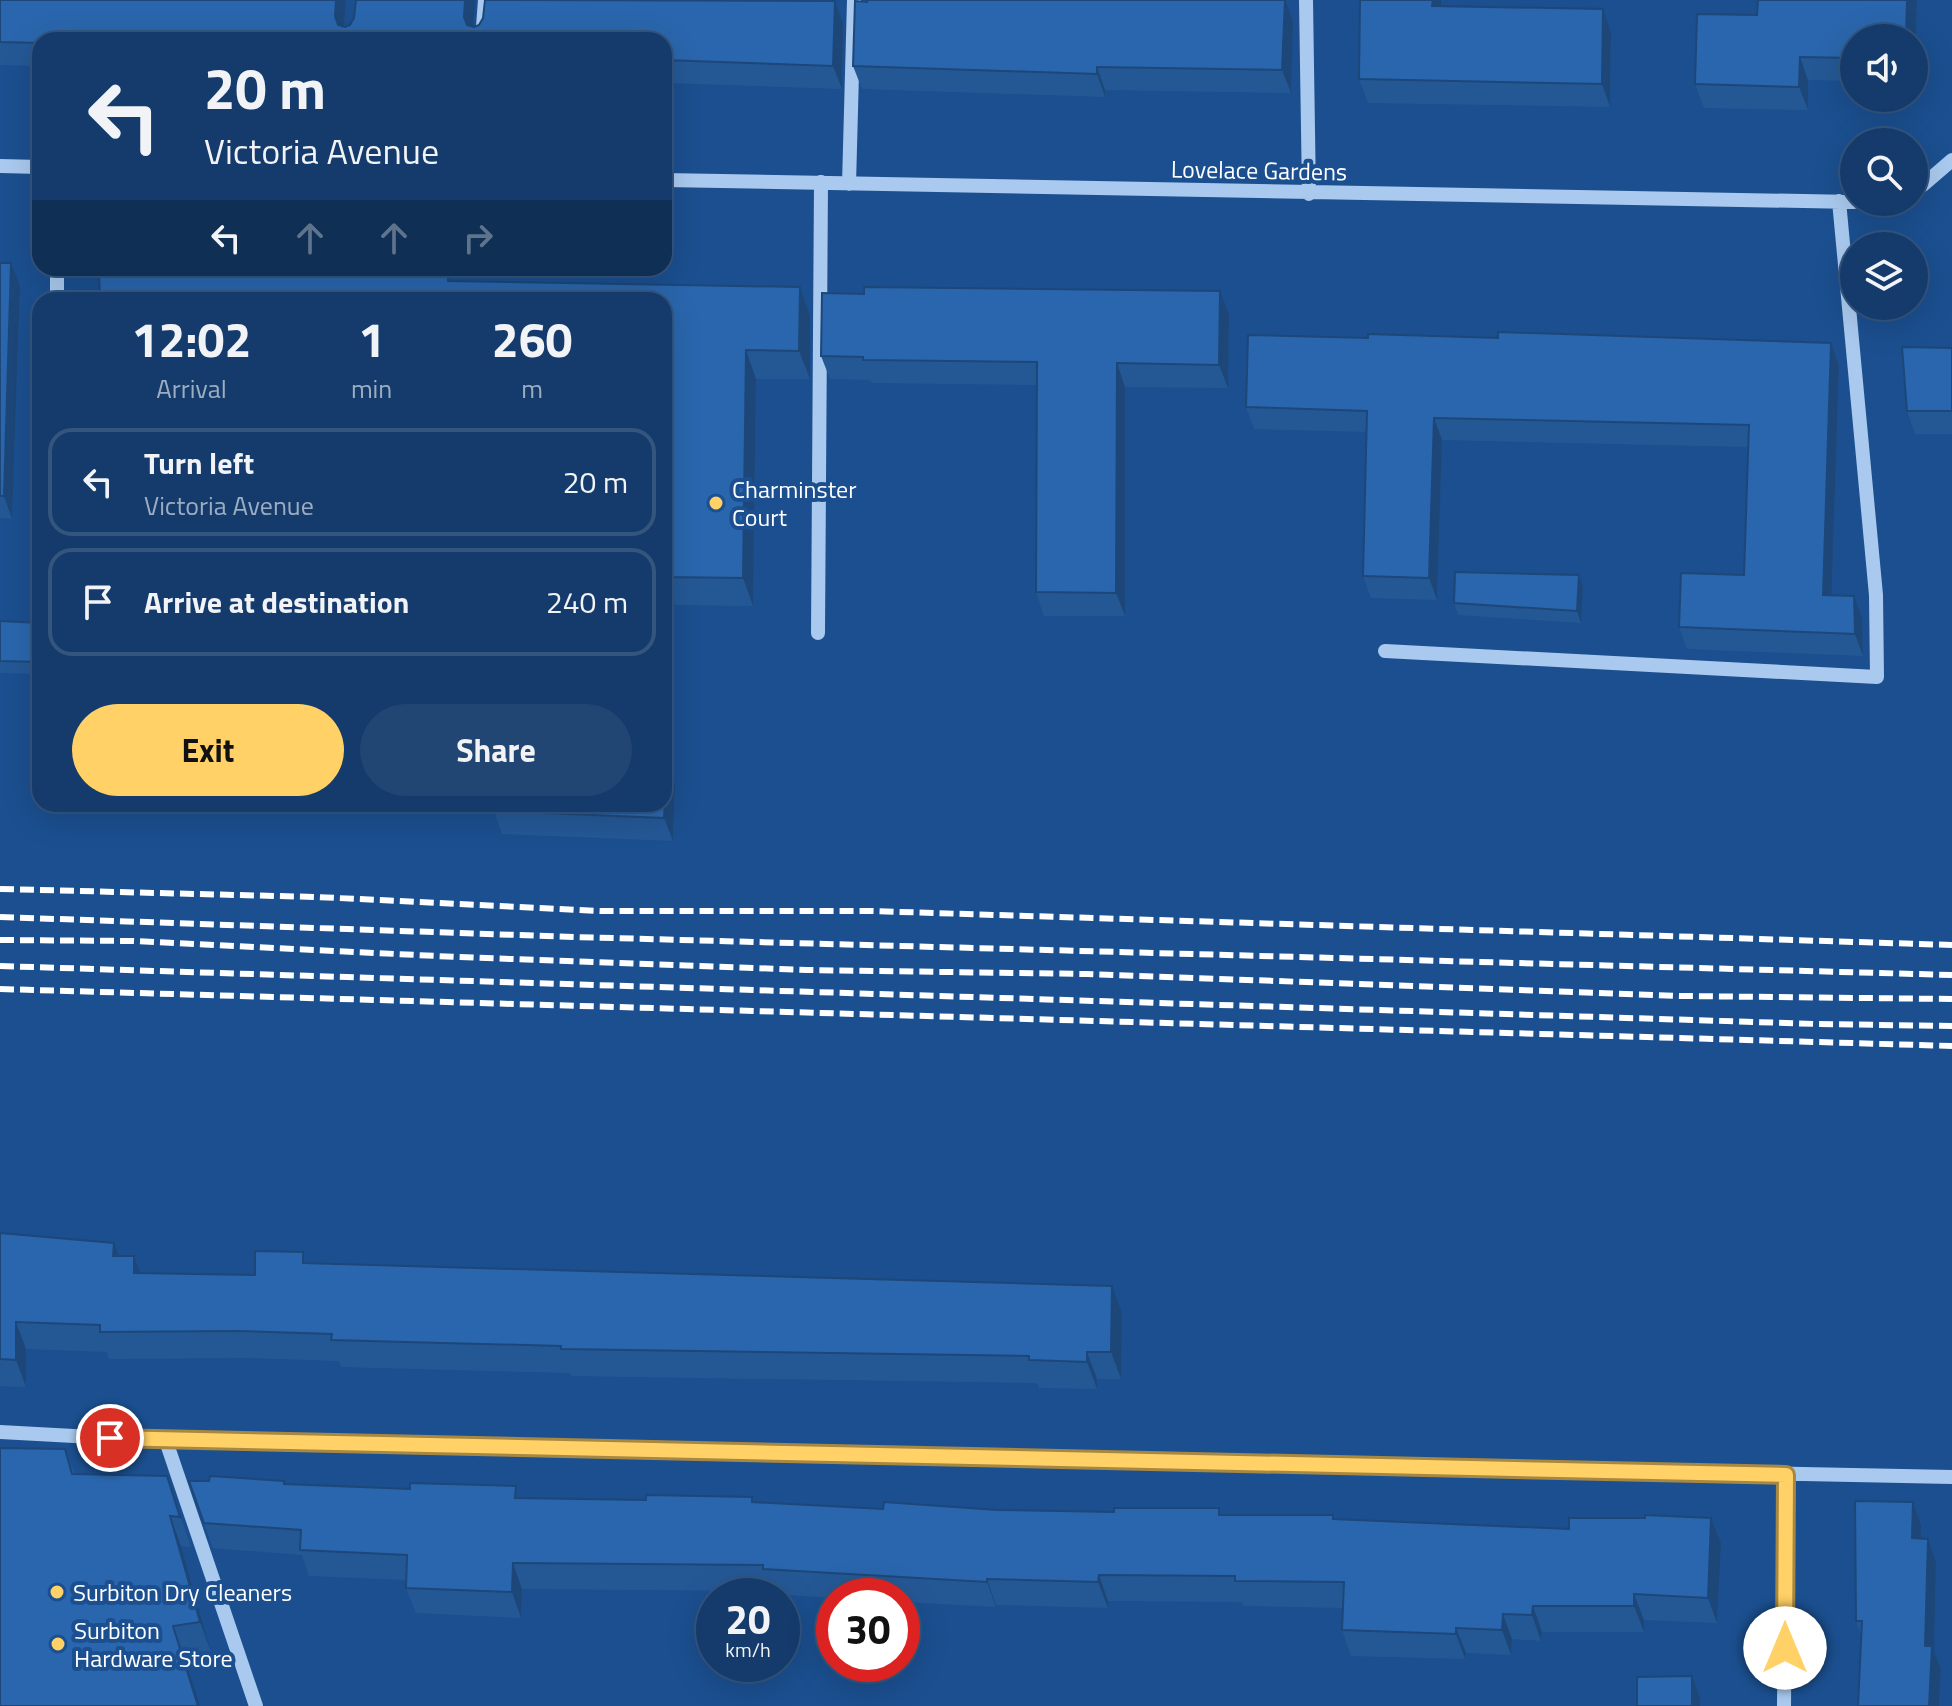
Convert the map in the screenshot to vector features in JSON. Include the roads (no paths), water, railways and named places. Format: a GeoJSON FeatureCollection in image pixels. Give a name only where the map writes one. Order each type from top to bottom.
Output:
{"type":"FeatureCollection","features":[{"type":"Feature","properties":{"kind":"street"},"geometry":{"type":"LineString","coordinates":[[483,32],[485,0]]}},
{"type":"Feature","properties":{"kind":"street"},"geometry":{"type":"LineString","coordinates":[[849,184],[854,0]]}},
{"type":"Feature","properties":{"kind":"street"},"geometry":{"type":"LineString","coordinates":[[1306,0],[1309,194]]}},
{"type":"Feature","properties":{"kind":"street"},"geometry":{"type":"LineString","coordinates":[[1928,181],[1952,160]]}},
{"type":"Feature","properties":{"kind":"street"},"geometry":{"type":"LineString","coordinates":[[0,166],[32,167]]}},
{"type":"Feature","properties":{"kind":"street","name":"Lovelace Gardens"},"geometry":{"type":"LineString","coordinates":[[672,180],[1840,202]]}},
{"type":"Feature","properties":{"kind":"street"},"geometry":{"type":"LineString","coordinates":[[818,633],[821,182]]}},
{"type":"Feature","properties":{"kind":"street"},"geometry":{"type":"LineString","coordinates":[[1385,651],[1877,677],[1876,595],[1848,216]]}},
{"type":"Feature","properties":{"kind":"street"},"geometry":{"type":"LineString","coordinates":[[0,1432],[166,1441],[1952,1477]]}},
{"type":"Feature","properties":{"kind":"street"},"geometry":{"type":"LineString","coordinates":[[166,1441],[256,1706]]}},
{"type":"Feature","properties":{"kind":"street"},"geometry":{"type":"LineString","coordinates":[[1784,1706],[1786,1475]]}},
{"type":"Feature","properties":{"kind":"railway"},"geometry":{"type":"LineString","coordinates":[[0,889],[317,897],[601,911],[870,911],[1952,945]]}},
{"type":"Feature","properties":{"kind":"railway"},"geometry":{"type":"LineString","coordinates":[[0,917],[575,937],[1952,975]]}},
{"type":"Feature","properties":{"kind":"railway"},"geometry":{"type":"LineString","coordinates":[[0,940],[133,941],[807,970],[1087,974],[1682,996],[1952,999]]}},
{"type":"Feature","properties":{"kind":"railway"},"geometry":{"type":"LineString","coordinates":[[0,966],[1952,1026]]}},
{"type":"Feature","properties":{"kind":"railway"},"geometry":{"type":"LineString","coordinates":[[0,989],[1952,1046]]}},
{"type":"Feature","properties":{"kind":"place","name":"Charminster Court"},"geometry":{"type":"Point","coordinates":[716,503]}},
{"type":"Feature","properties":{"kind":"place","name":"Surbiton Dry Cleaners"},"geometry":{"type":"Point","coordinates":[57,1592]}},
{"type":"Feature","properties":{"kind":"place","name":"Surbiton Hardware Store"},"geometry":{"type":"Point","coordinates":[58,1644]}}]}
